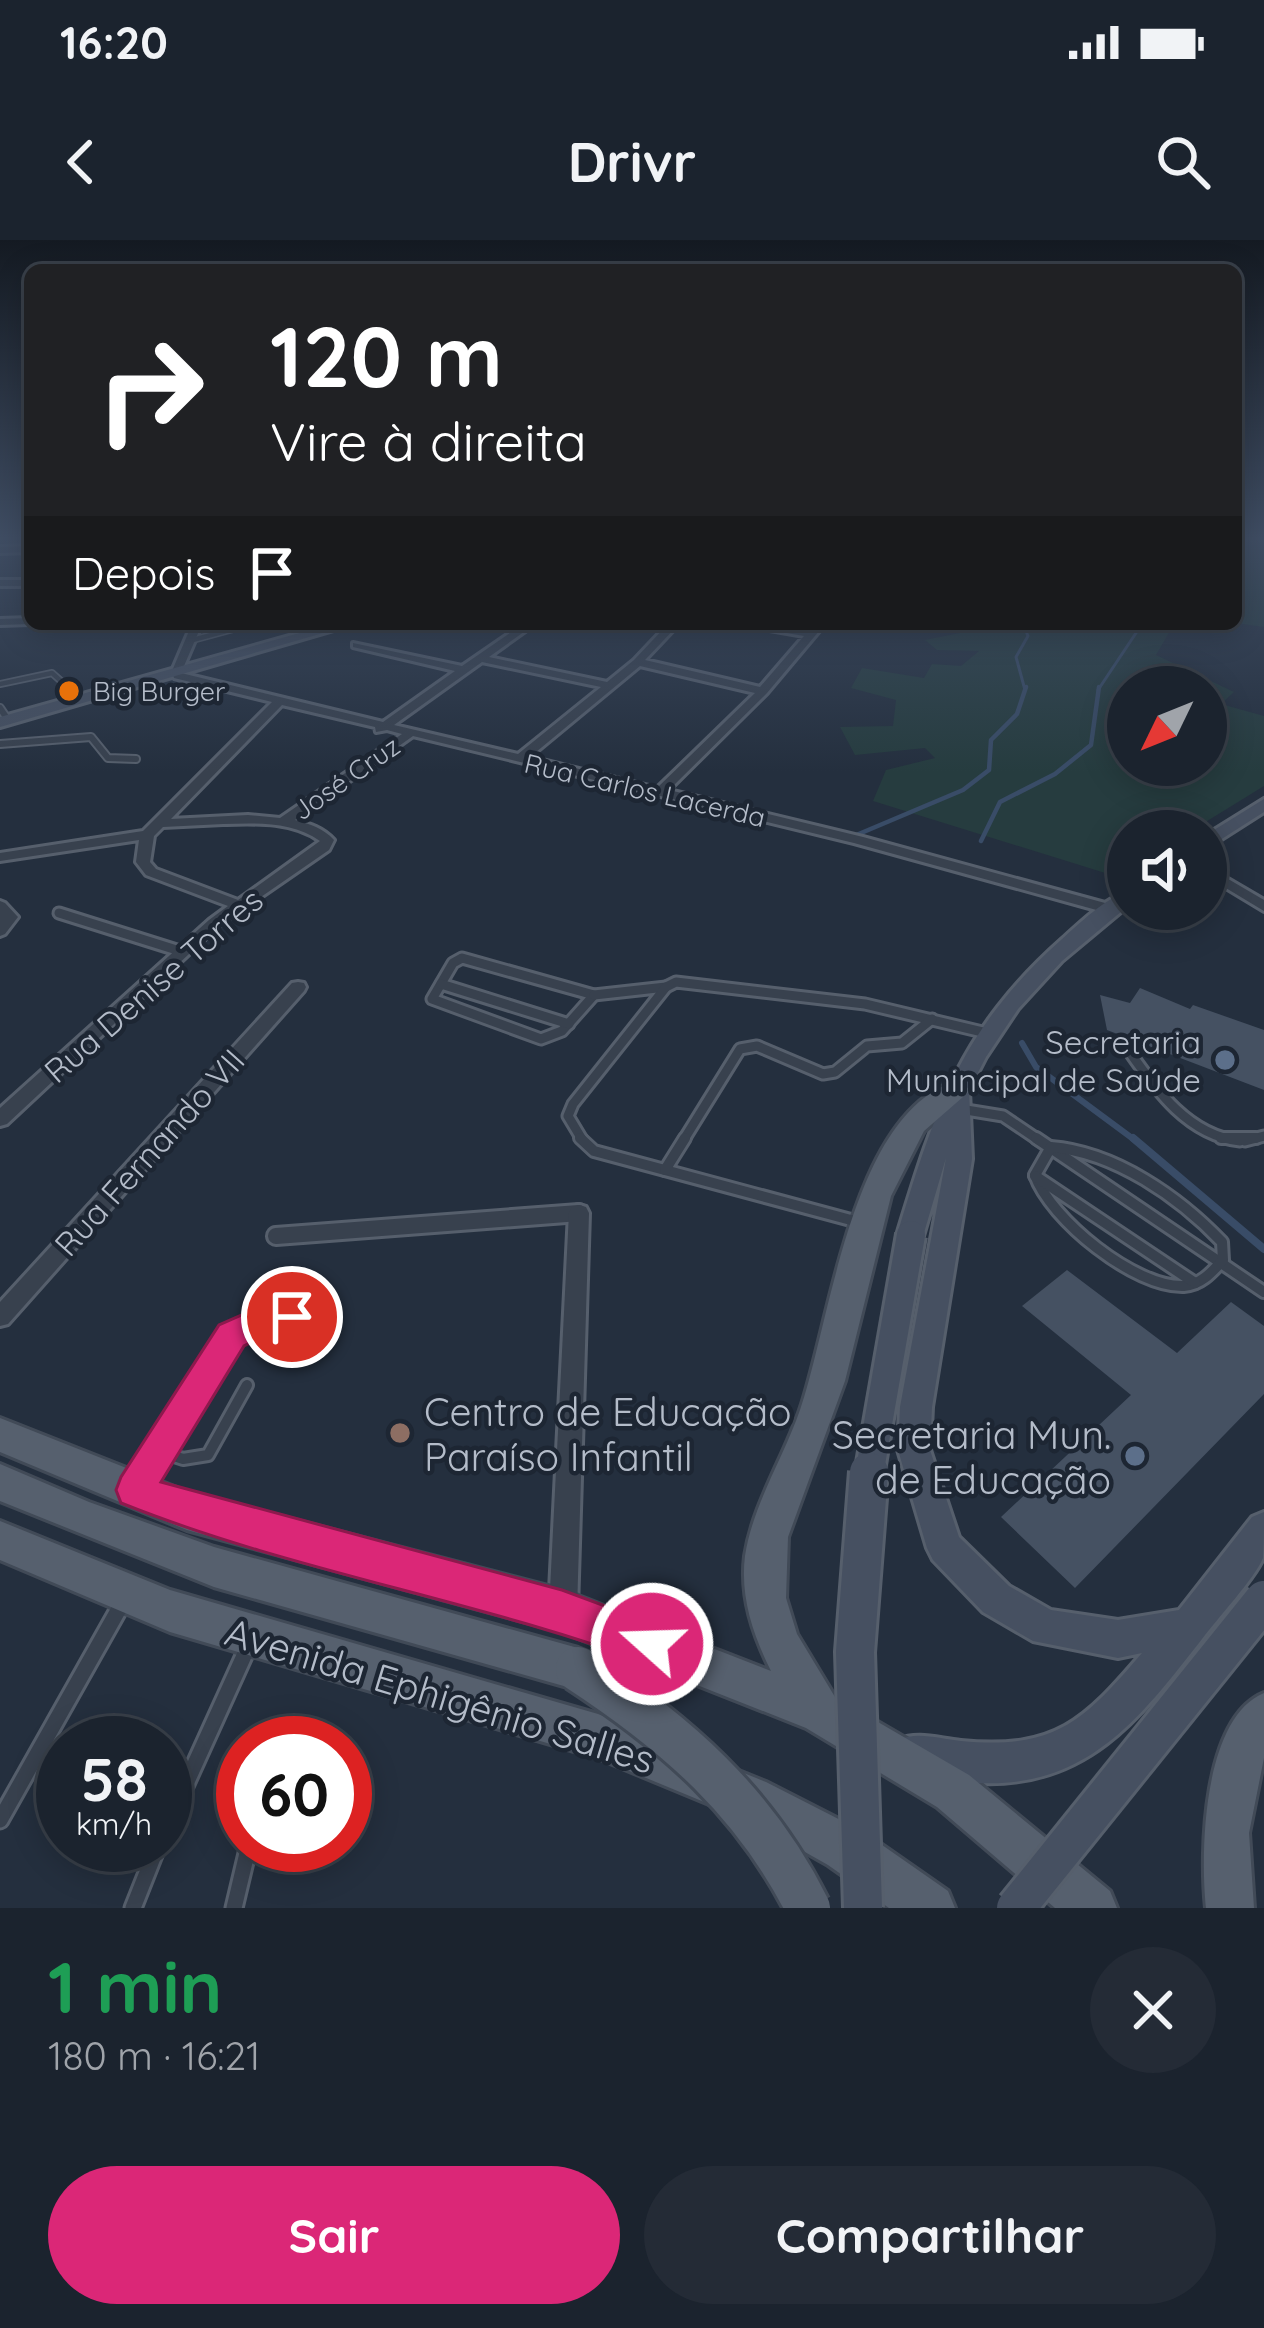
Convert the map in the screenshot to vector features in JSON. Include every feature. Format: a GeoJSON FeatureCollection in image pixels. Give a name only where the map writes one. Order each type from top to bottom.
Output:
{"type":"FeatureCollection","features":[{"type":"Feature","properties":{"kind":"main road"},"geometry":{"type":"LineString","coordinates":[[41,710],[327,630]]}},
{"type":"Feature","properties":{"kind":"main road"},"geometry":{"type":"LineString","coordinates":[[2,716],[41,710],[344,630]]}},
{"type":"Feature","properties":{"kind":"main road"},"geometry":{"type":"LineString","coordinates":[[1227,829],[1264,804]]}},
{"type":"Feature","properties":{"kind":"main road"},"geometry":{"type":"LineString","coordinates":[[863,1908],[855,1649],[862,1534],[886,1354],[910,1235],[958,1099],[991,1034],[1030,985],[1107,915]]}},
{"type":"Feature","properties":{"kind":"main road"},"geometry":{"type":"LineString","coordinates":[[820,1712],[796,1677],[767,1611],[766,1544],[817,1414],[868,1225],[908,1131],[958,1099]]}},
{"type":"Feature","properties":{"kind":"main road"},"geometry":{"type":"LineString","coordinates":[[958,1099],[959,1159],[916,1407],[914,1450],[946,1548],[996,1600],[1046,1628],[1118,1639],[1184,1627]]}},
{"type":"Feature","properties":{"kind":"main road"},"geometry":{"type":"LineString","coordinates":[[0,1435],[187,1511],[562,1611],[820,1712],[953,1791],[1093,1908]]}},
{"type":"Feature","properties":{"kind":"main road"},"geometry":{"type":"LineString","coordinates":[[0,1482],[188,1559],[350,1607],[512,1644],[578,1669],[649,1714],[706,1760],[755,1815],[808,1908]]}},
{"type":"Feature","properties":{"kind":"main road"},"geometry":{"type":"LineString","coordinates":[[886,1749],[1002,1761],[1065,1750],[1121,1705],[1264,1529]]}},
{"type":"Feature","properties":{"kind":"main road","name":"Avenida Ephigênio Salles"},"geometry":{"type":"LineString","coordinates":[[0,1540],[127,1594],[252,1637],[598,1736],[766,1805],[845,1848],[931,1908]]}},
{"type":"Feature","properties":{"kind":"main road"},"geometry":{"type":"LineString","coordinates":[[1016,1908],[1264,1600]]}},
{"type":"Feature","properties":{"kind":"main road"},"geometry":{"type":"LineString","coordinates":[[1230,1908],[1222,1846],[1232,1783],[1264,1715]]}},
{"type":"Feature","properties":{"kind":"street"},"geometry":{"type":"LineString","coordinates":[[178,674],[194,630]]}},
{"type":"Feature","properties":{"kind":"street"},"geometry":{"type":"LineString","coordinates":[[380,729],[522,630]]}},
{"type":"Feature","properties":{"kind":"street"},"geometry":{"type":"LineString","coordinates":[[520,760],[638,662],[668,630]]}},
{"type":"Feature","properties":{"kind":"street"},"geometry":{"type":"LineString","coordinates":[[658,794],[763,691],[816,630]]}},
{"type":"Feature","properties":{"kind":"street"},"geometry":{"type":"LineString","coordinates":[[356,645],[464,670]]}},
{"type":"Feature","properties":{"kind":"street"},"geometry":{"type":"LineString","coordinates":[[482,659],[607,685]]}},
{"type":"Feature","properties":{"kind":"street"},"geometry":{"type":"LineString","coordinates":[[638,662],[763,691]]}},
{"type":"Feature","properties":{"kind":"street","name":"Rua Carlos Lacerda"},"geometry":{"type":"LineString","coordinates":[[178,674],[380,729],[1107,900]]}},
{"type":"Feature","properties":{"kind":"street"},"geometry":{"type":"LineString","coordinates":[[0,857],[147,835],[278,702]]}},
{"type":"Feature","properties":{"kind":"street","name":"José Cruz"},"geometry":{"type":"LineString","coordinates":[[284,821],[408,735]]}},
{"type":"Feature","properties":{"kind":"street"},"geometry":{"type":"LineString","coordinates":[[159,823],[284,821]]}},
{"type":"Feature","properties":{"kind":"street","name":"Rua Denise Torres"},"geometry":{"type":"LineString","coordinates":[[0,1120],[238,905],[325,847],[327,840],[320,832],[284,821]]}},
{"type":"Feature","properties":{"kind":"street"},"geometry":{"type":"LineString","coordinates":[[147,835],[143,862],[151,872],[238,905]]}},
{"type":"Feature","properties":{"kind":"street"},"geometry":{"type":"LineString","coordinates":[[1227,883],[1264,905]]}},
{"type":"Feature","properties":{"kind":"street"},"geometry":{"type":"LineString","coordinates":[[0,906],[10,917],[0,931]]}},
{"type":"Feature","properties":{"kind":"street","name":"Rua Fernando VII"},"geometry":{"type":"LineString","coordinates":[[0,1317],[298,987]]}},
{"type":"Feature","properties":{"kind":"street"},"geometry":{"type":"LineString","coordinates":[[276,1236],[579,1213],[562,1611]]}},
{"type":"Feature","properties":{"kind":"lane"},"geometry":{"type":"LineString","coordinates":[[189,641],[230,630]]}},
{"type":"Feature","properties":{"kind":"lane"},"geometry":{"type":"LineString","coordinates":[[0,684],[52,673],[82,699]]}},
{"type":"Feature","properties":{"kind":"lane"},"geometry":{"type":"LineString","coordinates":[[0,744],[91,737],[108,758],[136,759]]}},
{"type":"Feature","properties":{"kind":"lane"},"geometry":{"type":"LineString","coordinates":[[58,914],[183,952]]}},
{"type":"Feature","properties":{"kind":"lane"},"geometry":{"type":"LineString","coordinates":[[594,995],[553,1038],[541,1040],[432,999],[453,963],[463,958],[594,995],[696,981],[865,1004],[991,1034]]}},
{"type":"Feature","properties":{"kind":"lane"},"geometry":{"type":"LineString","coordinates":[[441,984],[569,1024]]}},
{"type":"Feature","properties":{"kind":"lane"},"geometry":{"type":"LineString","coordinates":[[666,987],[568,1116],[576,1135],[594,1151],[868,1225]]}},
{"type":"Feature","properties":{"kind":"lane"},"geometry":{"type":"LineString","coordinates":[[665,1170],[740,1049],[757,1046],[823,1074],[835,1072],[867,1046],[902,1043],[932,1019]]}},
{"type":"Feature","properties":{"kind":"lane"},"geometry":{"type":"LineString","coordinates":[[1130,1051],[1178,1114],[1227,1139],[1249,1144],[1264,1136]]}},
{"type":"Feature","properties":{"kind":"lane"},"geometry":{"type":"LineString","coordinates":[[958,1099],[1003,1116],[1223,1260],[1264,1292]]}},
{"type":"Feature","properties":{"kind":"lane"},"geometry":{"type":"LineString","coordinates":[[1051,1147],[1035,1175],[1038,1193],[1055,1214],[1136,1271],[1168,1286],[1195,1283],[1223,1260]]}},
{"type":"Feature","properties":{"kind":"lane"},"geometry":{"type":"LineString","coordinates":[[1051,1147],[1099,1156],[1203,1222],[1222,1242],[1223,1260]]}},
{"type":"Feature","properties":{"kind":"lane"},"geometry":{"type":"LineString","coordinates":[[1035,1175],[1195,1283]]}},
{"type":"Feature","properties":{"kind":"lane"},"geometry":{"type":"LineString","coordinates":[[135,1490],[232,1336],[262,1321],[322,1313]]}},
{"type":"Feature","properties":{"kind":"lane"},"geometry":{"type":"LineString","coordinates":[[162,1452],[183,1459],[208,1455],[247,1385]]}},
{"type":"Feature","properties":{"kind":"lane"},"geometry":{"type":"LineString","coordinates":[[0,1820],[127,1594]]}},
{"type":"Feature","properties":{"kind":"lane"},"geometry":{"type":"LineString","coordinates":[[192,1770],[252,1637]]}},
{"type":"Feature","properties":{"kind":"lane"},"geometry":{"type":"LineString","coordinates":[[133,1908],[147,1872]]}},
{"type":"Feature","properties":{"kind":"lane"},"geometry":{"type":"LineString","coordinates":[[234,1908],[243,1872]]}},
{"type":"Feature","properties":{"kind":"green space"},"geometry":{"type":"Polygon","coordinates":[[[1242,617],[1264,617],[1264,627],[1242,624],[1242,617]]]}},
{"type":"Feature","properties":{"kind":"green space"},"geometry":{"type":"Polygon","coordinates":[[[964,630],[1171,630],[1156,655],[1179,666],[1107,666],[1107,786],[1227,786],[1227,706],[1264,716],[1264,786],[1225,810],[1107,810],[1107,874],[873,801],[886,770],[935,758],[925,748],[855,755],[840,727],[893,726],[896,700],[851,688],[862,668],[924,678],[932,664],[961,666],[979,651],[937,650],[925,640],[964,630]]]}},
{"type":"Feature","properties":{"kind":"building","name":"Secretaria Munincipal de Saúde"},"geometry":{"type":"Polygon","coordinates":[[[1140,988],[1190,1009],[1193,1005],[1264,1030],[1264,1090],[1107,1030],[1100,995],[1130,1003],[1140,988]]]}},
{"type":"Feature","properties":{"kind":"building","name":"Secretaria Mun. de Educação"},"geometry":{"type":"Polygon","coordinates":[[[1067,1270],[1177,1353],[1231,1302],[1264,1326],[1264,1394],[1075,1588],[1001,1517],[1131,1395],[1022,1306],[1067,1270]]]}},
{"type":"Feature","properties":{"kind":"waterway"},"geometry":{"type":"LineString","coordinates":[[1025,690],[1016,657],[1028,636],[1026,630]]}},
{"type":"Feature","properties":{"kind":"waterway"},"geometry":{"type":"LineString","coordinates":[[1099,689],[1138,630]]}},
{"type":"Feature","properties":{"kind":"waterway"},"geometry":{"type":"LineString","coordinates":[[981,841],[1000,802],[1055,774],[1091,745],[1099,689]]}},
{"type":"Feature","properties":{"kind":"waterway"},"geometry":{"type":"LineString","coordinates":[[854,836],[963,790],[989,770],[991,740],[1017,714],[1025,690]]}},
{"type":"Feature","properties":{"kind":"waterway"},"geometry":{"type":"LineString","coordinates":[[1022,1043],[1036,1067],[1136,1141]]}},
{"type":"Feature","properties":{"kind":"waterway"},"geometry":{"type":"LineString","coordinates":[[1133,1138],[1264,1249]]}},
{"type":"Feature","properties":{"kind":"place","name":"Big Burger"},"geometry":{"type":"Point","coordinates":[69,691]}},
{"type":"Feature","properties":{"kind":"place","name":"Secretaria Munincipal de Saúde"},"geometry":{"type":"Point","coordinates":[1225,1060]}},
{"type":"Feature","properties":{"kind":"place","name":"Centro de Educação Paraíso Infantil"},"geometry":{"type":"Point","coordinates":[400,1433]}},
{"type":"Feature","properties":{"kind":"place","name":"Secretaria Mun. de Educação"},"geometry":{"type":"Point","coordinates":[1135,1456]}},
{"type":"Feature","properties":{"kind":"route"},"geometry":{"type":"LineString","coordinates":[[292,1317],[245,1326],[232,1336],[135,1490],[187,1511],[562,1611],[652,1644]]}}]}
